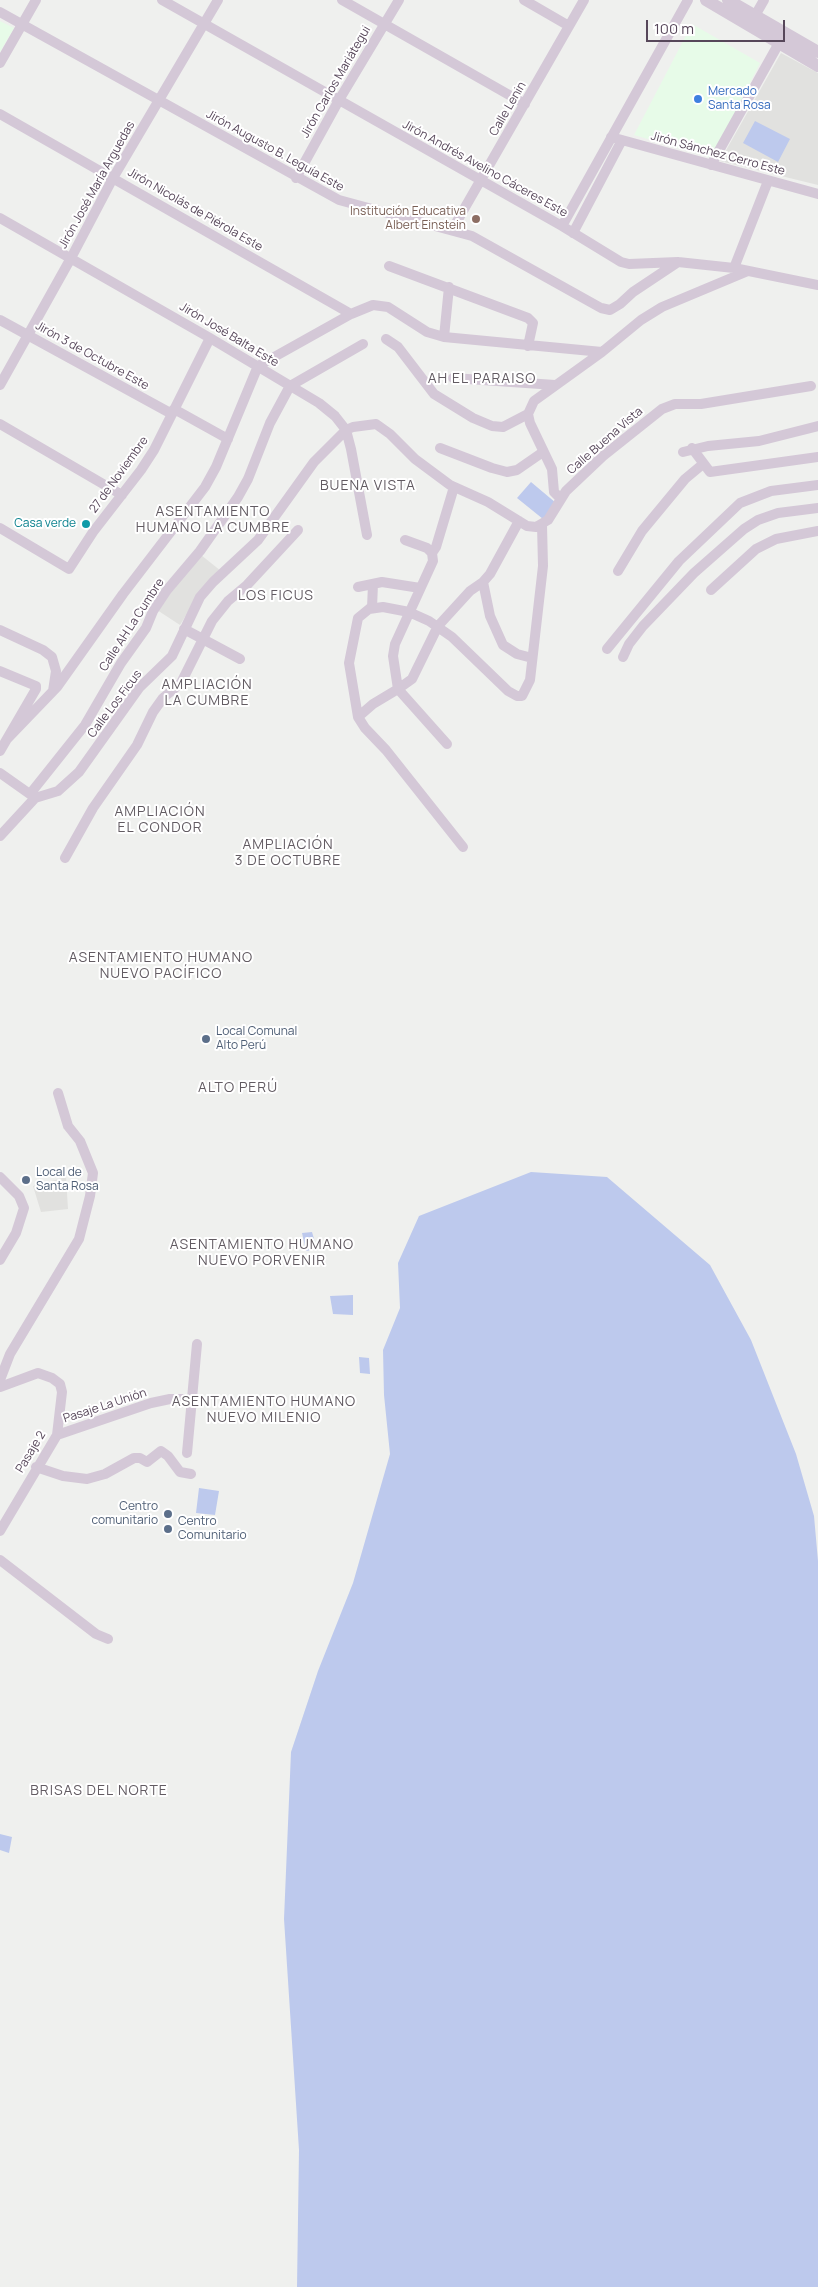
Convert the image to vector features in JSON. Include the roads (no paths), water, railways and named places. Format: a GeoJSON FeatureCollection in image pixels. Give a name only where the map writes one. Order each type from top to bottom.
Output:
{"type":"FeatureCollection","features":[{"type":"Feature","properties":{"kind":"street"},"geometry":{"type":"LineString","coordinates":[[0,63],[36,0]]}},
{"type":"Feature","properties":{"kind":"street","name":"Jirón Andrés Avelino Cáceres Este"},"geometry":{"type":"LineString","coordinates":[[162,0],[629,264],[678,262],[734,268],[818,286]]}},
{"type":"Feature","properties":{"kind":"street","name":"Jirón José María Arguedas"},"geometry":{"type":"LineString","coordinates":[[0,385],[29,336],[112,178],[218,0]]}},
{"type":"Feature","properties":{"kind":"street"},"geometry":{"type":"LineString","coordinates":[[342,0],[525,104]]}},
{"type":"Feature","properties":{"kind":"street","name":"Jirón Carlos Mariátegui"},"geometry":{"type":"LineString","coordinates":[[296,178],[338,100],[399,0]]}},
{"type":"Feature","properties":{"kind":"street"},"geometry":{"type":"LineString","coordinates":[[524,0],[569,26]]}},
{"type":"Feature","properties":{"kind":"street","name":"Calle Lenin"},"geometry":{"type":"LineString","coordinates":[[452,230],[584,0]]}},
{"type":"Feature","properties":{"kind":"street"},"geometry":{"type":"LineString","coordinates":[[562,226],[688,0]]}},
{"type":"Feature","properties":{"kind":"street"},"geometry":{"type":"LineString","coordinates":[[706,0],[818,52]]}},
{"type":"Feature","properties":{"kind":"street"},"geometry":{"type":"LineString","coordinates":[[728,0],[779,43],[818,66]]}},
{"type":"Feature","properties":{"kind":"street"},"geometry":{"type":"LineString","coordinates":[[752,21],[764,0]]}},
{"type":"Feature","properties":{"kind":"street","name":"Jirón Augusto B. Leguía Este"},"geometry":{"type":"LineString","coordinates":[[0,12],[296,178],[352,205],[472,236],[601,308],[610,310],[678,262]]}},
{"type":"Feature","properties":{"kind":"street"},"geometry":{"type":"LineString","coordinates":[[711,165],[779,43]]}},
{"type":"Feature","properties":{"kind":"street","name":"Jirón Nicolás de Piérola Este"},"geometry":{"type":"LineString","coordinates":[[0,114],[350,314]]}},
{"type":"Feature","properties":{"kind":"street","name":"Jirón Sánchez Cerro Este"},"geometry":{"type":"LineString","coordinates":[[611,137],[818,194]]}},
{"type":"Feature","properties":{"kind":"street"},"geometry":{"type":"LineString","coordinates":[[573,233],[622,140]]}},
{"type":"Feature","properties":{"kind":"street"},"geometry":{"type":"LineString","coordinates":[[734,268],[768,181]]}},
{"type":"Feature","properties":{"kind":"street","name":"Jirón José Balta Este"},"geometry":{"type":"LineString","coordinates":[[0,218],[210,338],[319,403],[346,430],[367,535]]}},
{"type":"Feature","properties":{"kind":"street"},"geometry":{"type":"LineString","coordinates":[[389,266],[449,287],[532,320],[528,346]]}},
{"type":"Feature","properties":{"kind":"street"},"geometry":{"type":"LineString","coordinates":[[386,339],[398,347],[434,394],[473,418],[492,426],[503,428],[528,414],[534,401],[602,352],[641,320],[662,307],[749,270]]}},
{"type":"Feature","properties":{"kind":"street"},"geometry":{"type":"LineString","coordinates":[[444,337],[449,287]]}},
{"type":"Feature","properties":{"kind":"street"},"geometry":{"type":"LineString","coordinates":[[7,739],[53,692],[123,594],[206,487],[258,366],[350,314],[367,307],[388,307],[427,332],[444,337],[602,352]]}},
{"type":"Feature","properties":{"kind":"street","name":"Jirón 3 de Octubre Este"},"geometry":{"type":"LineString","coordinates":[[0,320],[228,439]]}},
{"type":"Feature","properties":{"kind":"street","name":"27 de Noviembre"},"geometry":{"type":"LineString","coordinates":[[0,528],[69,569],[93,532],[154,450],[210,338]]}},
{"type":"Feature","properties":{"kind":"street"},"geometry":{"type":"LineString","coordinates":[[290,386],[363,344]]}},
{"type":"Feature","properties":{"kind":"street"},"geometry":{"type":"LineString","coordinates":[[453,378],[555,385]]}},
{"type":"Feature","properties":{"kind":"street","name":"Calle AH La Cumbre"},"geometry":{"type":"LineString","coordinates":[[32,796],[85,725],[121,663],[146,628],[153,611],[167,590],[200,551],[238,497],[248,479],[270,423],[290,386]]}},
{"type":"Feature","properties":{"kind":"street","name":"Calle Buena Vista"},"geometry":{"type":"LineString","coordinates":[[542,525],[548,520],[561,499],[603,456],[662,409],[675,404],[701,404],[811,386]]}},
{"type":"Feature","properties":{"kind":"street"},"geometry":{"type":"LineString","coordinates":[[528,414],[533,434],[552,469],[554,492],[561,499]]}},
{"type":"Feature","properties":{"kind":"street"},"geometry":{"type":"LineString","coordinates":[[0,424],[122,495]]}},
{"type":"Feature","properties":{"kind":"street"},"geometry":{"type":"LineString","coordinates":[[346,430],[353,427],[376,424],[390,434],[415,458],[454,487],[488,502],[527,526],[536,527],[542,525],[543,566],[530,680],[522,696],[517,696],[486,672],[452,637],[438,626],[409,612],[383,607],[372,608],[358,618],[349,663],[358,717],[463,847]]}},
{"type":"Feature","properties":{"kind":"street"},"geometry":{"type":"LineString","coordinates":[[818,426],[759,441],[688,450],[703,464],[706,470],[714,472],[818,457]]}},
{"type":"Feature","properties":{"kind":"street","name":"Calle Los Ficus"},"geometry":{"type":"LineString","coordinates":[[0,836],[32,796],[58,791],[79,772],[139,688],[172,656],[200,597],[213,582],[258,540],[314,462],[346,430]]}},
{"type":"Feature","properties":{"kind":"street"},"geometry":{"type":"LineString","coordinates":[[440,448],[507,472],[517,470],[543,452]]}},
{"type":"Feature","properties":{"kind":"street"},"geometry":{"type":"LineString","coordinates":[[618,571],[642,531],[685,479],[703,464]]}},
{"type":"Feature","properties":{"kind":"street"},"geometry":{"type":"LineString","coordinates":[[607,649],[679,561],[740,503],[771,491],[818,484]]}},
{"type":"Feature","properties":{"kind":"street"},"geometry":{"type":"LineString","coordinates":[[432,553],[436,547],[454,487]]}},
{"type":"Feature","properties":{"kind":"street"},"geometry":{"type":"LineString","coordinates":[[623,657],[629,644],[643,626],[694,573],[744,529],[758,520],[778,513],[818,508]]}},
{"type":"Feature","properties":{"kind":"street"},"geometry":{"type":"LineString","coordinates":[[358,717],[373,704],[398,690],[412,679],[438,626],[470,590],[483,582],[490,574],[519,521]]}},
{"type":"Feature","properties":{"kind":"street"},"geometry":{"type":"LineString","coordinates":[[65,858],[93,808],[137,745],[153,712],[163,698],[181,683],[212,621],[228,601],[247,585],[298,530]]}},
{"type":"Feature","properties":{"kind":"street"},"geometry":{"type":"LineString","coordinates":[[711,590],[756,549],[776,539],[818,531]]}},
{"type":"Feature","properties":{"kind":"street"},"geometry":{"type":"LineString","coordinates":[[405,540],[427,548],[432,553],[433,561],[396,644],[393,656],[398,690],[447,744]]}},
{"type":"Feature","properties":{"kind":"street"},"geometry":{"type":"LineString","coordinates":[[483,582],[490,616],[502,644],[517,654],[532,658]]}},
{"type":"Feature","properties":{"kind":"street"},"geometry":{"type":"LineString","coordinates":[[358,587],[391,583],[420,588]]}},
{"type":"Feature","properties":{"kind":"street"},"geometry":{"type":"LineString","coordinates":[[372,608],[373,584]]}},
{"type":"Feature","properties":{"kind":"street"},"geometry":{"type":"LineString","coordinates":[[184,629],[240,659]]}},
{"type":"Feature","properties":{"kind":"street"},"geometry":{"type":"LineString","coordinates":[[0,630],[43,650],[52,657],[56,671],[53,692]]}},
{"type":"Feature","properties":{"kind":"street"},"geometry":{"type":"LineString","coordinates":[[0,671],[36,686],[31,699],[0,751]]}},
{"type":"Feature","properties":{"kind":"street"},"geometry":{"type":"LineString","coordinates":[[0,773],[32,796]]}},
{"type":"Feature","properties":{"kind":"street"},"geometry":{"type":"LineString","coordinates":[[0,1380],[10,1354],[79,1239],[90,1196],[93,1173],[80,1140],[68,1126],[58,1093]]}},
{"type":"Feature","properties":{"kind":"street"},"geometry":{"type":"LineString","coordinates":[[0,1178],[19,1196],[24,1208],[16,1233],[0,1260]]}},
{"type":"Feature","properties":{"kind":"street"},"geometry":{"type":"LineString","coordinates":[[187,1453],[197,1344]]}},
{"type":"Feature","properties":{"kind":"street","name":"Pasaje 2"},"geometry":{"type":"LineString","coordinates":[[0,1387],[38,1373],[44,1374],[60,1384],[62,1392],[56,1435],[0,1531]]}},
{"type":"Feature","properties":{"kind":"street","name":"Pasaje La Unión"},"geometry":{"type":"LineString","coordinates":[[56,1435],[151,1403],[170,1399],[191,1399]]}},
{"type":"Feature","properties":{"kind":"street"},"geometry":{"type":"LineString","coordinates":[[36,1467],[63,1476],[87,1479],[105,1474],[134,1458],[140,1458],[147,1462],[161,1452],[168,1456],[180,1472],[191,1474]]}},
{"type":"Feature","properties":{"kind":"street"},"geometry":{"type":"LineString","coordinates":[[0,1560],[96,1634],[108,1639]]}},
{"type":"Feature","properties":{"kind":"place","name":"Mercado Santa Rosa"},"geometry":{"type":"Point","coordinates":[698,99]}},
{"type":"Feature","properties":{"kind":"place","name":"Institución Educativa Albert Einstein"},"geometry":{"type":"Point","coordinates":[476,219]}},
{"type":"Feature","properties":{"kind":"place","name":"Casa verde"},"geometry":{"type":"Point","coordinates":[86,524]}},
{"type":"Feature","properties":{"kind":"place","name":"Local Comunal Alto Perú"},"geometry":{"type":"Point","coordinates":[206,1039]}},
{"type":"Feature","properties":{"kind":"place","name":"Local de Santa Rosa"},"geometry":{"type":"Point","coordinates":[26,1180]}},
{"type":"Feature","properties":{"kind":"place","name":"Centro comunitario"},"geometry":{"type":"Point","coordinates":[168,1514]}},
{"type":"Feature","properties":{"kind":"place","name":"Centro Comunitario"},"geometry":{"type":"Point","coordinates":[168,1529]}},
{"type":"Feature","properties":{"kind":"district","name":"AH EL PARAISO"},"geometry":{"type":"Point","coordinates":[482,379]}},
{"type":"Feature","properties":{"kind":"district","name":"BUENA VISTA"},"geometry":{"type":"Point","coordinates":[368,486]}},
{"type":"Feature","properties":{"kind":"district","name":"ASENTAMIENTO HUMANO LA CUMBRE"},"geometry":{"type":"Point","coordinates":[213,520]}},
{"type":"Feature","properties":{"kind":"district","name":"LOS FICUS"},"geometry":{"type":"Point","coordinates":[276,596]}},
{"type":"Feature","properties":{"kind":"district","name":"AMPLIACIÓN LA CUMBRE"},"geometry":{"type":"Point","coordinates":[207,694]}},
{"type":"Feature","properties":{"kind":"district","name":"AMPLIACIÓN EL CONDOR"},"geometry":{"type":"Point","coordinates":[160,820]}},
{"type":"Feature","properties":{"kind":"district","name":"AMPLIACIÓN 3 DE OCTUBRE"},"geometry":{"type":"Point","coordinates":[288,854]}},
{"type":"Feature","properties":{"kind":"district","name":"ASENTAMIENTO HUMANO NUEVO PACÍFICO"},"geometry":{"type":"Point","coordinates":[161,966]}},
{"type":"Feature","properties":{"kind":"district","name":"ALTO PERÚ"},"geometry":{"type":"Point","coordinates":[238,1088]}},
{"type":"Feature","properties":{"kind":"district","name":"ASENTAMIENTO HUMANO NUEVO PORVENIR"},"geometry":{"type":"Point","coordinates":[262,1254]}},
{"type":"Feature","properties":{"kind":"district","name":"ASENTAMIENTO HUMANO NUEVO MILENIO"},"geometry":{"type":"Point","coordinates":[264,1410]}},
{"type":"Feature","properties":{"kind":"district","name":"BRISAS DEL NORTE"},"geometry":{"type":"Point","coordinates":[99,1791]}}]}
